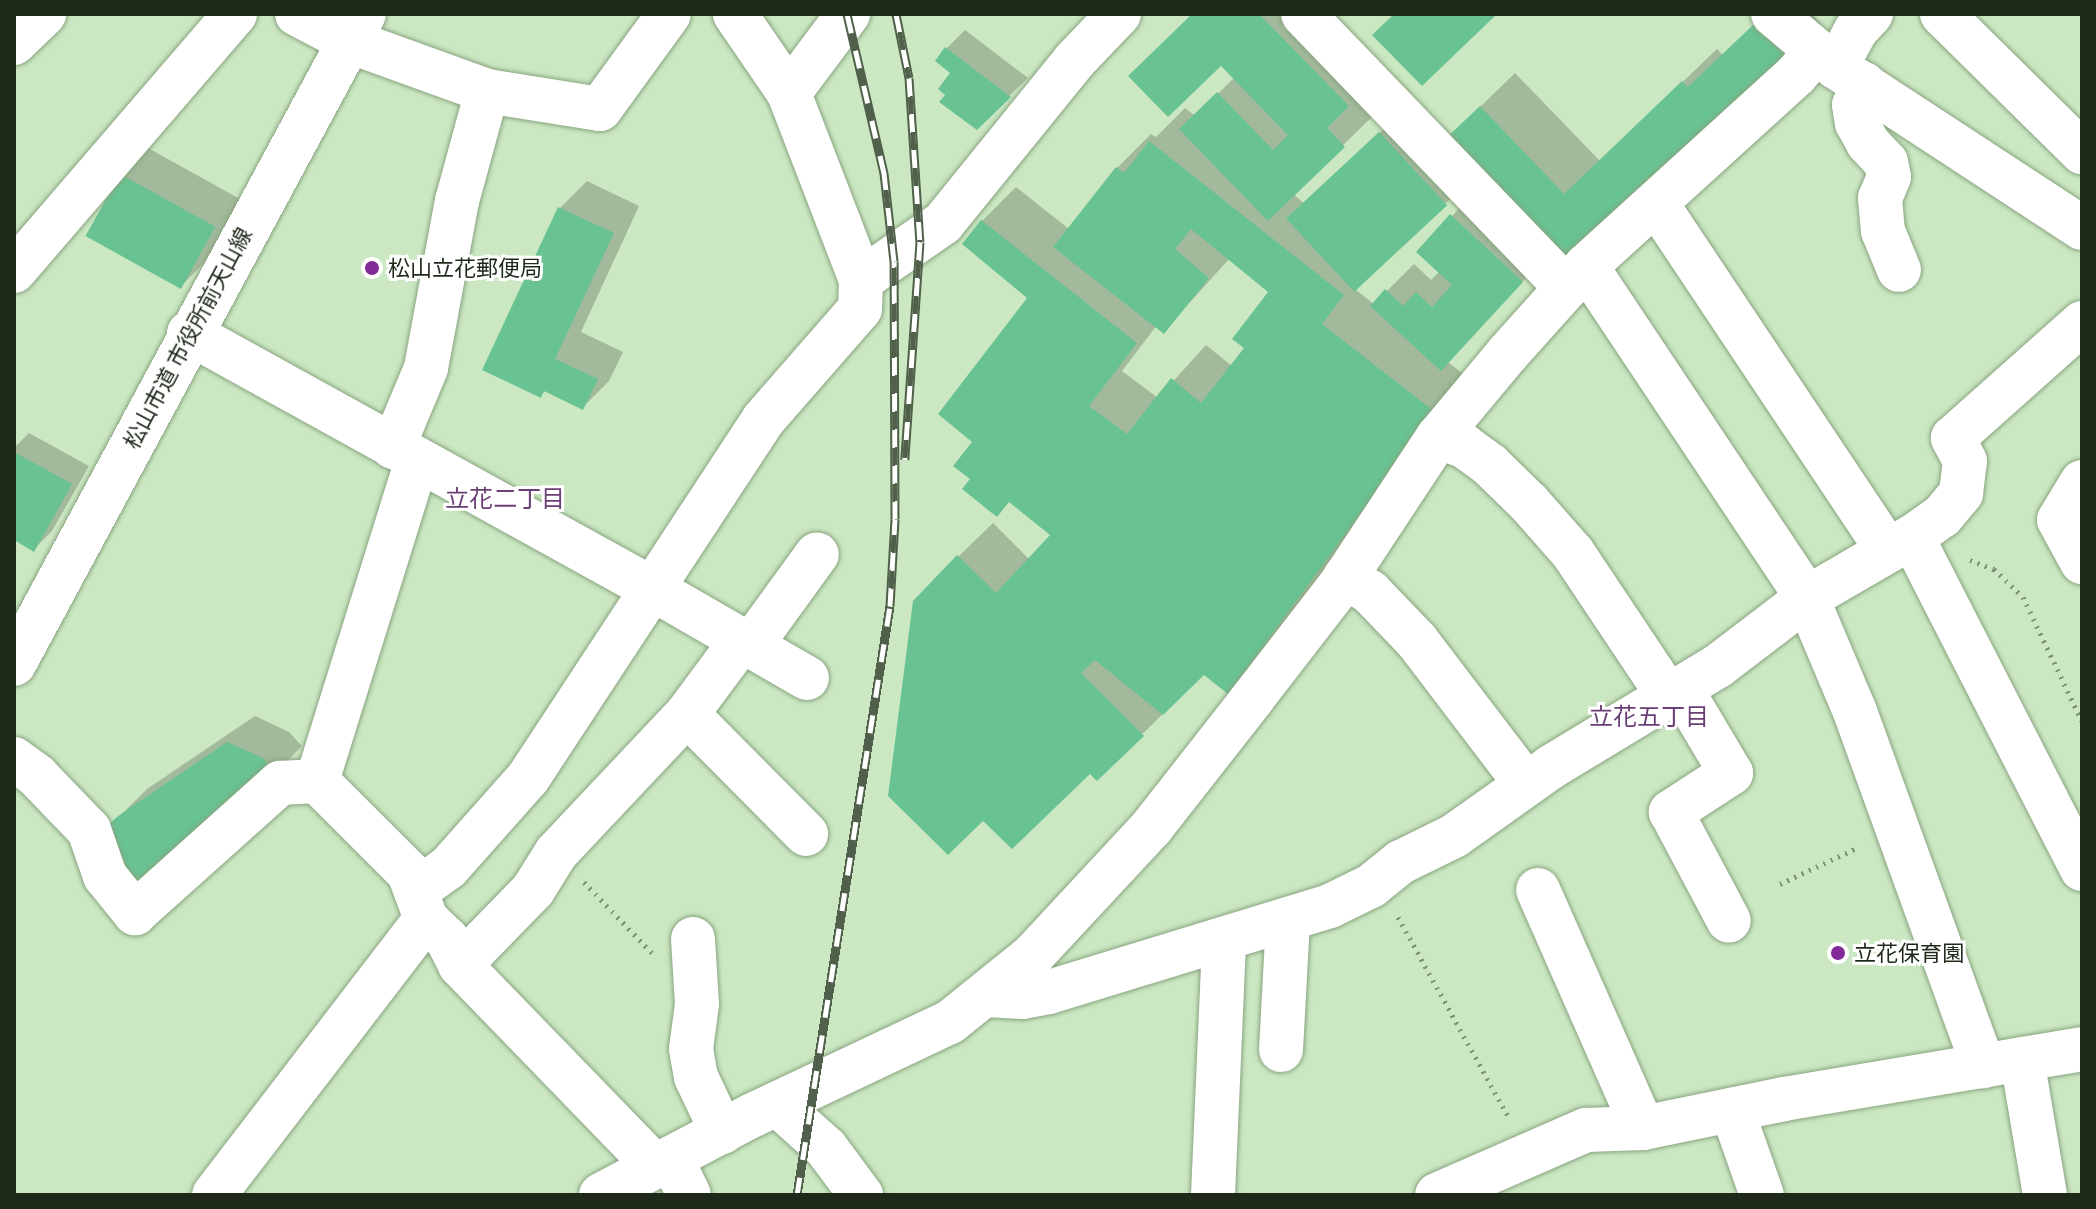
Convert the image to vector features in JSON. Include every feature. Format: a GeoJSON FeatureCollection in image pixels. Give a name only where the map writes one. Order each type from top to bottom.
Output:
{"type":"FeatureCollection","features":[{"type":"Feature","properties":{"kind":"street"},"geometry":{"type":"LineString","coordinates":[[14,43],[44,14]]}},
{"type":"Feature","properties":{"kind":"street"},"geometry":{"type":"LineString","coordinates":[[14,271],[235,14]]}},
{"type":"Feature","properties":{"kind":"street"},"geometry":{"type":"LineString","coordinates":[[297,14],[356,28],[487,91],[600,109],[669,14]]}},
{"type":"Feature","properties":{"kind":"street"},"geometry":{"type":"LineString","coordinates":[[214,1195],[448,868],[528,778],[763,420],[860,309],[861,280],[789,93],[735,14]]}},
{"type":"Feature","properties":{"kind":"street"},"geometry":{"type":"LineString","coordinates":[[789,93],[848,14]]}},
{"type":"Feature","properties":{"kind":"street"},"geometry":{"type":"LineString","coordinates":[[861,280],[943,223],[1074,61],[1119,14]]}},
{"type":"Feature","properties":{"kind":"street"},"geometry":{"type":"LineString","coordinates":[[1303,14],[1577,277],[1807,598],[1854,709],[1897,828],[2002,1062],[2045,1195]]}},
{"type":"Feature","properties":{"kind":"street"},"geometry":{"type":"LineString","coordinates":[[1773,14],[1839,67],[2082,228]]}},
{"type":"Feature","properties":{"kind":"street"},"geometry":{"type":"LineString","coordinates":[[1871,14],[1856,30],[1839,67],[1854,105],[1857,123],[1868,143],[1886,162],[1889,177],[1880,198],[1883,231],[1899,270]]}},
{"type":"Feature","properties":{"kind":"street"},"geometry":{"type":"LineString","coordinates":[[1942,14],[2082,152]]}},
{"type":"Feature","properties":{"kind":"street","name":"松山市道 市役所前天山線"},"geometry":{"type":"LineString","coordinates":[[14,664],[189,333],[356,28]]}},
{"type":"Feature","properties":{"kind":"street"},"geometry":{"type":"LineString","coordinates":[[601,1195],[672,1173],[722,1132],[950,1022],[1032,956],[1151,828],[1345,577],[1438,437],[1577,277],[1796,75],[1839,67]]}},
{"type":"Feature","properties":{"kind":"street"},"geometry":{"type":"LineString","coordinates":[[317,781],[405,454],[426,368],[457,201],[487,91]]}},
{"type":"Feature","properties":{"kind":"street"},"geometry":{"type":"LineString","coordinates":[[1656,203],[1900,544],[2082,869]]}},
{"type":"Feature","properties":{"kind":"street"},"geometry":{"type":"LineString","coordinates":[[986,995],[1023,997],[1049,992],[1330,906],[1378,881],[1401,862],[1454,836],[1526,784],[1675,693],[1759,637],[1807,598],[1942,516],[1961,493],[1965,461],[1953,438],[2082,323]]}},
{"type":"Feature","properties":{"kind":"street"},"geometry":{"type":"LineString","coordinates":[[189,333],[651,588],[807,678]]}},
{"type":"Feature","properties":{"kind":"street"},"geometry":{"type":"LineString","coordinates":[[1438,437],[1464,446],[1490,465],[1573,553],[1731,773],[1671,812],[1729,921]]}},
{"type":"Feature","properties":{"kind":"street"},"geometry":{"type":"LineString","coordinates":[[2082,482],[2059,520],[2082,562]]}},
{"type":"Feature","properties":{"kind":"street"},"geometry":{"type":"LineString","coordinates":[[460,965],[533,890],[556,853],[687,714],[817,554]]}},
{"type":"Feature","properties":{"kind":"street"},"geometry":{"type":"LineString","coordinates":[[1345,577],[1370,592],[1417,641],[1526,784]]}},
{"type":"Feature","properties":{"kind":"street"},"geometry":{"type":"LineString","coordinates":[[687,714],[806,834]]}},
{"type":"Feature","properties":{"kind":"street"},"geometry":{"type":"LineString","coordinates":[[14,759],[37,776],[89,830],[105,876],[135,913],[280,783],[317,781],[409,873],[421,905],[447,939],[460,965],[672,1173]]}},
{"type":"Feature","properties":{"kind":"street"},"geometry":{"type":"LineString","coordinates":[[1538,890],[1643,1128]]}},
{"type":"Feature","properties":{"kind":"street"},"geometry":{"type":"LineString","coordinates":[[1281,1050],[1288,919]]}},
{"type":"Feature","properties":{"kind":"street"},"geometry":{"type":"LineString","coordinates":[[1213,1195],[1224,939]]}},
{"type":"Feature","properties":{"kind":"street"},"geometry":{"type":"LineString","coordinates":[[694,956],[697,1004],[691,1049],[696,1077],[722,1132]]}},
{"type":"Feature","properties":{"kind":"street"},"geometry":{"type":"LineString","coordinates":[[1437,1195],[1586,1130],[1643,1128],[2082,1049]]}},
{"type":"Feature","properties":{"kind":"street"},"geometry":{"type":"LineString","coordinates":[[777,1104],[826,1148],[861,1195]]}},
{"type":"Feature","properties":{"kind":"street"},"geometry":{"type":"LineString","coordinates":[[1732,1110],[1762,1195]]}},
{"type":"Feature","properties":{"kind":"path"},"geometry":{"type":"LineString","coordinates":[[1900,544],[1994,569],[2023,597],[2082,721]]}},
{"type":"Feature","properties":{"kind":"path"},"geometry":{"type":"LineString","coordinates":[[1780,884],[1897,828]]}},
{"type":"Feature","properties":{"kind":"path"},"geometry":{"type":"LineString","coordinates":[[556,853],[672,975],[694,956]]}},
{"type":"Feature","properties":{"kind":"path"},"geometry":{"type":"LineString","coordinates":[[1378,881],[1530,1155]]}},
{"type":"Feature","properties":{"kind":"building"},"geometry":{"type":"Polygon","coordinates":[[[1192,14],[1259,14],[1349,106],[1327,128],[1345,147],[1268,221],[1179,129],[1217,92],[1273,150],[1288,135],[1221,66],[1168,117],[1128,76],[1192,14]]]}},
{"type":"Feature","properties":{"kind":"building"},"geometry":{"type":"Polygon","coordinates":[[[1394,14],[1497,14],[1422,86],[1372,35],[1394,14]]]}},
{"type":"Feature","properties":{"kind":"building"},"geometry":{"type":"Polygon","coordinates":[[[1754,24],[1789,59],[1565,274],[1441,143],[1480,106],[1564,194],[1682,81],[1688,87],[1754,24]]]}},
{"type":"Feature","properties":{"kind":"building"},"geometry":{"type":"Polygon","coordinates":[[[945,47],[1011,97],[977,130],[939,102],[945,95],[938,89],[950,73],[935,61],[945,47]]]}},
{"type":"Feature","properties":{"kind":"building"},"geometry":{"type":"Polygon","coordinates":[[[1379,132],[1447,205],[1354,292],[1286,219],[1379,132]]]}},
{"type":"Feature","properties":{"kind":"building"},"geometry":{"type":"Polygon","coordinates":[[[1149,141],[1344,295],[1322,324],[1435,412],[1228,694],[1204,675],[1163,715],[1095,660],[1081,673],[1144,736],[1097,781],[1090,774],[1012,849],[983,821],[948,855],[888,796],[913,601],[957,555],[996,593],[1050,535],[1009,502],[997,517],[962,489],[970,479],[953,466],[972,442],[938,414],[1027,298],[962,244],[981,220],[1137,343],[1089,406],[1127,434],[1171,378],[1201,403],[1244,348],[1232,339],[1268,292],[1191,229],[1175,249],[1209,278],[1164,334],[1053,247],[1116,167],[1124,173],[1149,141]]]}},
{"type":"Feature","properties":{"kind":"building"},"geometry":{"type":"Polygon","coordinates":[[[120,174],[215,227],[181,289],[86,236],[120,174]]]}},
{"type":"Feature","properties":{"kind":"building"},"geometry":{"type":"Polygon","coordinates":[[[558,207],[614,233],[555,359],[598,379],[583,410],[544,391],[541,398],[482,370],[558,207]]]}},
{"type":"Feature","properties":{"kind":"building"},"geometry":{"type":"Polygon","coordinates":[[[1450,214],[1523,282],[1441,371],[1370,306],[1385,289],[1403,306],[1416,292],[1432,307],[1452,285],[1416,252],[1450,214]]]}},
{"type":"Feature","properties":{"kind":"building"},"geometry":{"type":"Polygon","coordinates":[[[14,452],[72,484],[34,552],[14,540],[14,452]]]}},
{"type":"Feature","properties":{"kind":"building"},"geometry":{"type":"Polygon","coordinates":[[[227,742],[263,758],[276,774],[140,896],[99,834],[118,816],[227,742]]]}},
{"type":"Feature","properties":{"kind":"railway"},"geometry":{"type":"LineString","coordinates":[[797,1195],[890,606],[895,519],[894,261],[884,173],[847,14]]}},
{"type":"Feature","properties":{"kind":"railway"},"geometry":{"type":"LineString","coordinates":[[896,14],[909,78],[920,242],[905,459]]}},
{"type":"Feature","properties":{"kind":"place","name":"松山立花郵便局"},"geometry":{"type":"Point","coordinates":[372,268]}},
{"type":"Feature","properties":{"kind":"place","name":"立花保育園"},"geometry":{"type":"Point","coordinates":[1838,953]}},
{"type":"Feature","properties":{"kind":"district","name":"立花二丁目"},"geometry":{"type":"Point","coordinates":[505,498]}},
{"type":"Feature","properties":{"kind":"district","name":"立花五丁目"},"geometry":{"type":"Point","coordinates":[1649,716]}}]}
